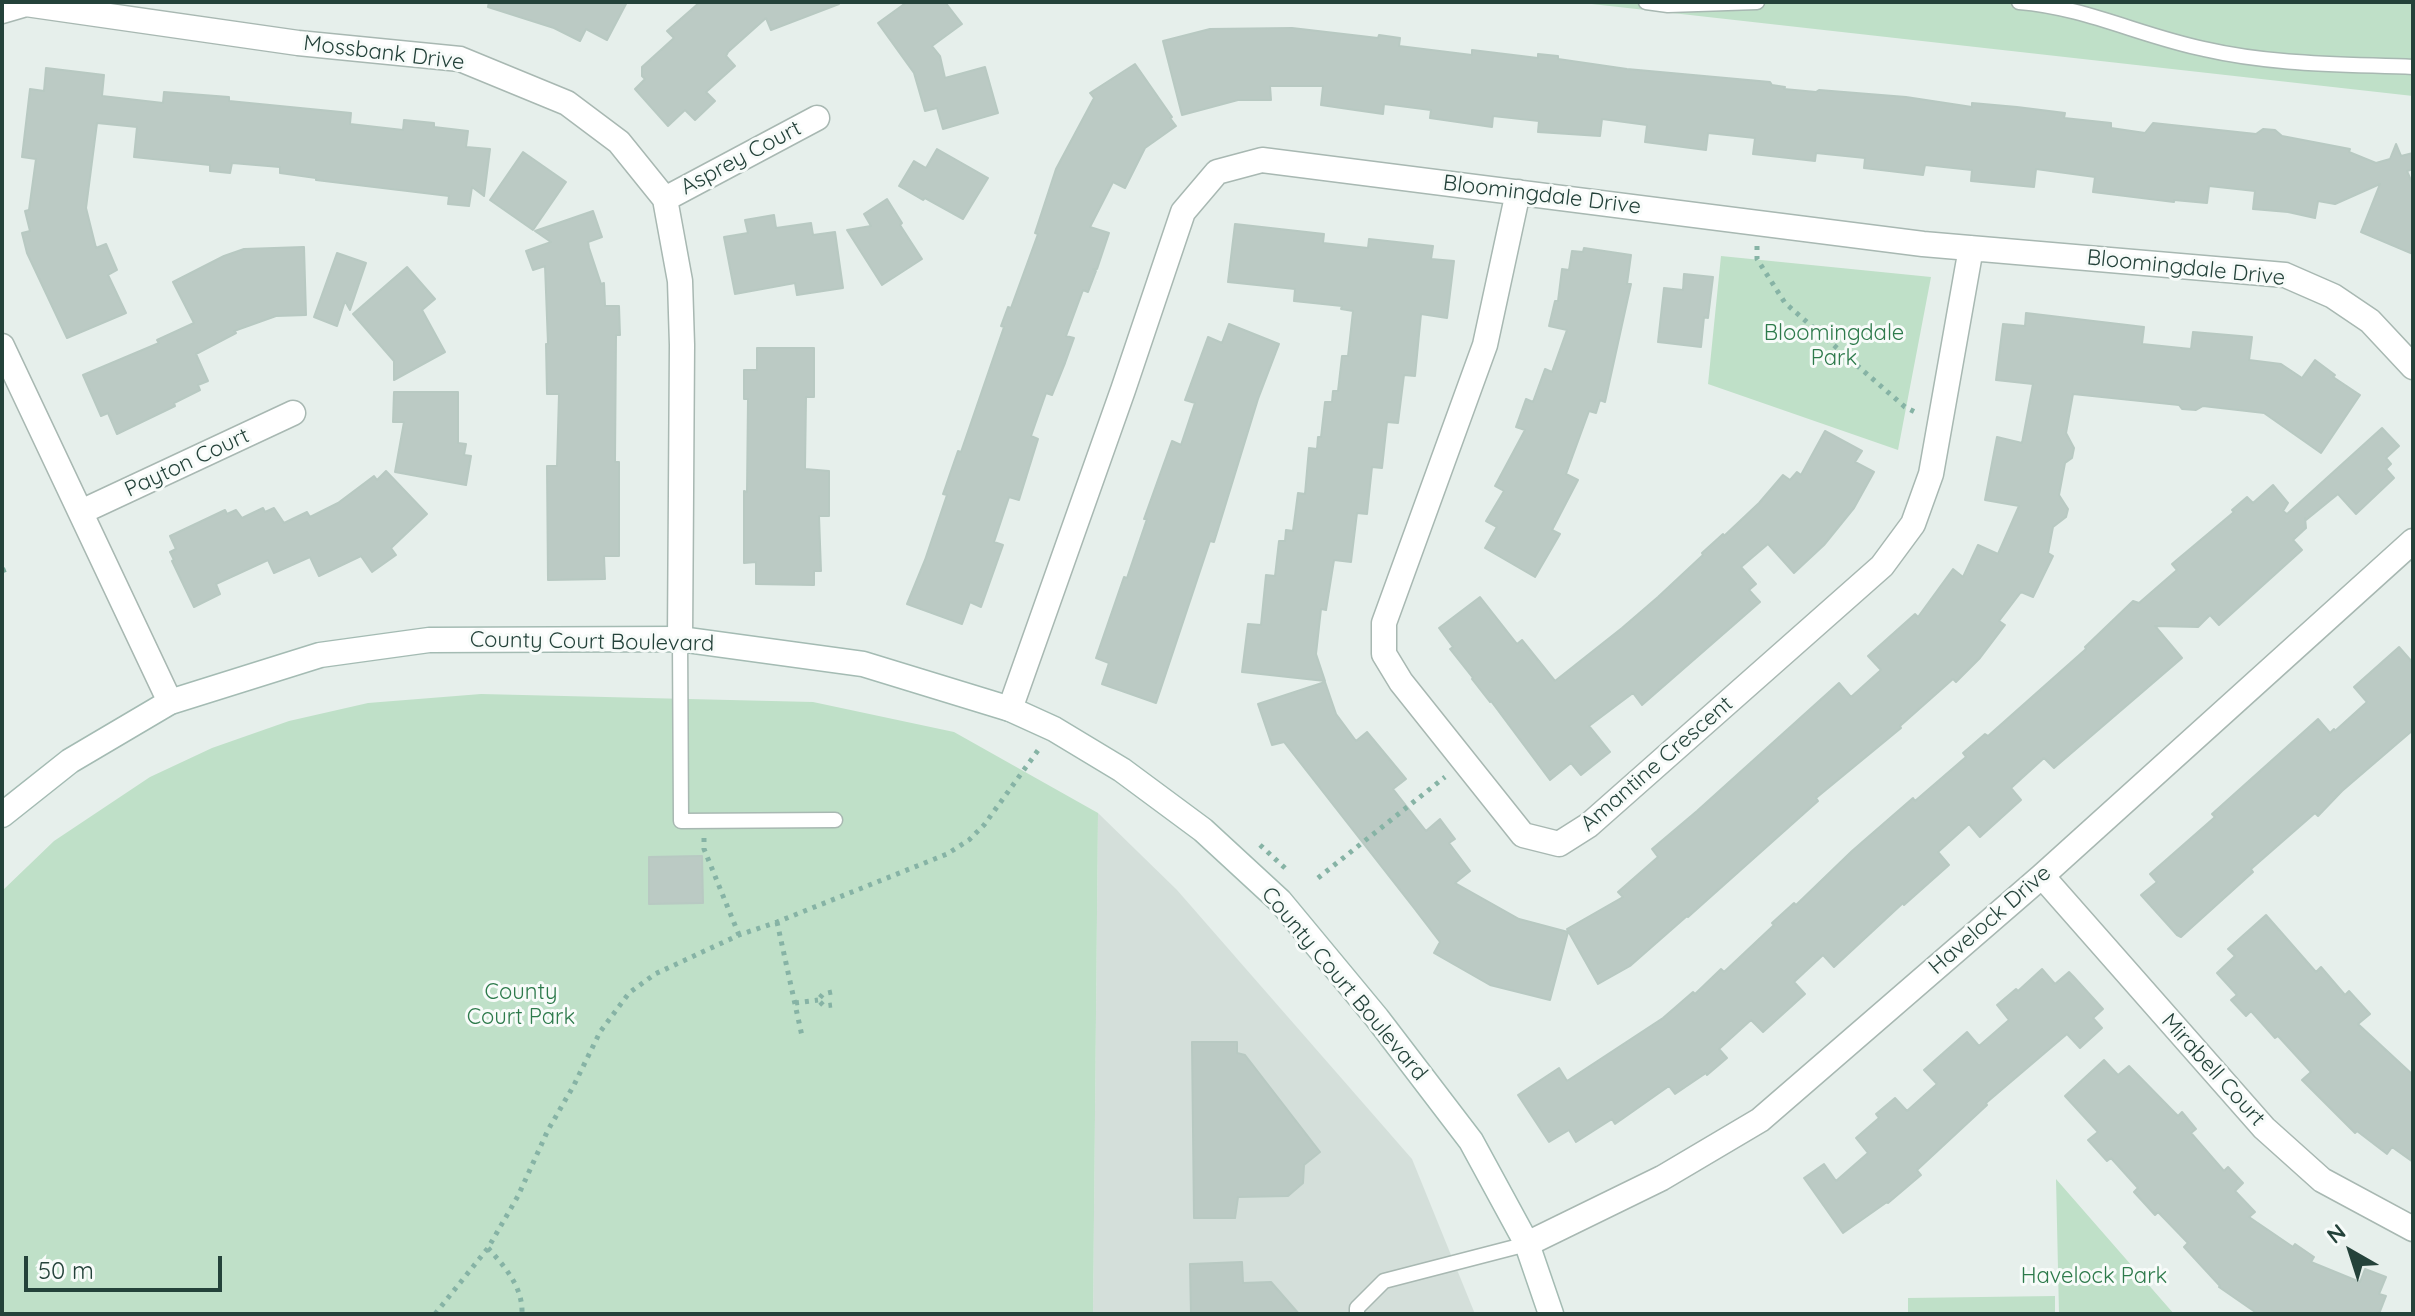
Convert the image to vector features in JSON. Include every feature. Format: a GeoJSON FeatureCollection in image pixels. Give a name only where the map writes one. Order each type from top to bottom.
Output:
{"type":"FeatureCollection","features":[{"type":"Feature","properties":{"kind":"street","name":"Mossbank Drive"},"geometry":{"type":"LineString","coordinates":[[2,11],[26,4],[298,43],[460,59],[567,103],[619,142],[665,199],[680,281],[680,639]]}},
{"type":"Feature","properties":{"kind":"street","name":"Asprey Court"},"geometry":{"type":"LineString","coordinates":[[665,199],[817,118]]}},
{"type":"Feature","properties":{"kind":"street","name":"Bloomingdale Drive"},"geometry":{"type":"LineString","coordinates":[[1010,709],[1183,212],[1217,172],[1262,160],[1971,248],[2285,275],[2333,296],[2370,321],[2413,367]]}},
{"type":"Feature","properties":{"kind":"street","name":"Amantine Crescent"},"geometry":{"type":"LineString","coordinates":[[1518,192],[1485,345],[1384,623],[1384,654],[1401,682],[1523,835],[1559,844],[1589,825],[1882,566],[1913,524],[1931,474],[1971,248]]}},
{"type":"Feature","properties":{"kind":"street"},"geometry":{"type":"LineString","coordinates":[[2,346],[170,702]]}},
{"type":"Feature","properties":{"kind":"street","name":"Payton Court"},"geometry":{"type":"LineString","coordinates":[[81,512],[293,413]]}},
{"type":"Feature","properties":{"kind":"street","name":"Havelock Drive"},"geometry":{"type":"LineString","coordinates":[[1527,1244],[1662,1178],[1760,1120],[2042,876],[2413,541]]}},
{"type":"Feature","properties":{"kind":"street","name":"County Court Boulevard"},"geometry":{"type":"LineString","coordinates":[[2,815],[70,761],[170,702],[320,655],[429,640],[680,639],[863,664],[1010,709],[1054,729],[1122,770],[1203,830],[1280,901],[1377,1018],[1471,1141],[1527,1244],[1551,1314]]}},
{"type":"Feature","properties":{"kind":"street","name":"Mirabell Court"},"geometry":{"type":"LineString","coordinates":[[2042,876],[2264,1128],[2322,1180],[2413,1229]]}},
{"type":"Feature","properties":{"kind":"lane"},"geometry":{"type":"LineString","coordinates":[[1646,2],[1668,5],[1757,2]]}},
{"type":"Feature","properties":{"kind":"lane"},"geometry":{"type":"LineString","coordinates":[[2019,2],[2047,4],[2205,50],[2300,63],[2413,67]]}},
{"type":"Feature","properties":{"kind":"lane"},"geometry":{"type":"LineString","coordinates":[[680,639],[681,821],[835,820]]}},
{"type":"Feature","properties":{"kind":"lane"},"geometry":{"type":"LineString","coordinates":[[1357,1314],[1357,1308],[1384,1281],[1527,1244]]}},
{"type":"Feature","properties":{"kind":"path"},"geometry":{"type":"LineString","coordinates":[[1759,223],[1757,259],[1785,303],[1905,407],[1940,424]]}},
{"type":"Feature","properties":{"kind":"path"},"geometry":{"type":"LineString","coordinates":[[435,1314],[488,1248],[518,1196],[548,1130],[600,1032],[629,993],[655,974],[739,935],[947,854],[969,840],[984,825],[1054,729]]}},
{"type":"Feature","properties":{"kind":"path"},"geometry":{"type":"LineString","coordinates":[[1318,878],[1465,761]]}},
{"type":"Feature","properties":{"kind":"path"},"geometry":{"type":"LineString","coordinates":[[703,821],[704,849],[739,935]]}},
{"type":"Feature","properties":{"kind":"path"},"geometry":{"type":"LineString","coordinates":[[1258,843],[1289,873]]}},
{"type":"Feature","properties":{"kind":"path"},"geometry":{"type":"LineString","coordinates":[[777,922],[802,1036]]}},
{"type":"Feature","properties":{"kind":"path"},"geometry":{"type":"LineString","coordinates":[[795,1003],[818,1000],[823,994],[832,992]]}},
{"type":"Feature","properties":{"kind":"path"},"geometry":{"type":"LineString","coordinates":[[818,1000],[824,1006],[832,1005]]}},
{"type":"Feature","properties":{"kind":"path"},"geometry":{"type":"LineString","coordinates":[[488,1248],[513,1278],[521,1298],[522,1314]]}},
{"type":"Feature","properties":{"kind":"shaded area"},"geometry":{"type":"Polygon","coordinates":[[[1098,813],[1177,890],[1412,1159],[1475,1314],[1093,1314],[1098,813]]]}},
{"type":"Feature","properties":{"kind":"green space"},"geometry":{"type":"Polygon","coordinates":[[[1574,2],[2413,2],[2413,96],[1574,2]]]}},
{"type":"Feature","properties":{"kind":"green space","name":"Bloomingdale Park"},"geometry":{"type":"Polygon","coordinates":[[[1721,256],[1931,277],[1898,450],[1708,384],[1721,256]]]}},
{"type":"Feature","properties":{"kind":"green space","name":"County Court Park"},"geometry":{"type":"Polygon","coordinates":[[[481,694],[813,702],[954,732],[1098,813],[1093,1314],[2,1314],[2,891],[54,841],[150,777],[212,748],[289,721],[368,703],[481,694]]]}},
{"type":"Feature","properties":{"kind":"green space","name":"Havelock Park"},"geometry":{"type":"Polygon","coordinates":[[[2056,1179],[2174,1314],[2059,1314],[2056,1179]]]}},
{"type":"Feature","properties":{"kind":"green space"},"geometry":{"type":"Polygon","coordinates":[[[2055,1296],[2055,1314],[1908,1314],[1908,1298],[2055,1296]]]}},
{"type":"Feature","properties":{"kind":"building"},"geometry":{"type":"Polygon","coordinates":[[[489,2],[627,2],[607,40],[586,29],[580,41],[554,28],[488,7],[489,2]]]}},
{"type":"Feature","properties":{"kind":"building"},"geometry":{"type":"Polygon","coordinates":[[[700,2],[839,4],[771,30],[766,18],[728,52],[726,56],[735,66],[706,92],[715,101],[695,120],[685,110],[668,126],[635,89],[645,79],[642,67],[674,38],[667,31],[700,2]]]}},
{"type":"Feature","properties":{"kind":"building"},"geometry":{"type":"Polygon","coordinates":[[[907,2],[945,2],[962,24],[932,46],[940,56],[945,78],[985,67],[998,113],[943,129],[937,108],[925,111],[914,73],[878,23],[907,2]]]}},
{"type":"Feature","properties":{"kind":"building"},"geometry":{"type":"Polygon","coordinates":[[[1292,28],[1400,38],[1399,46],[1472,55],[1472,50],[1538,58],[1538,54],[1627,69],[1770,82],[1784,89],[1906,97],[1972,107],[1972,103],[2017,107],[2065,113],[2064,118],[2111,123],[2111,128],[2145,133],[2153,123],[2256,134],[2263,129],[2275,130],[2282,136],[2350,149],[2349,152],[2376,163],[2390,159],[2396,144],[2401,156],[2413,153],[2413,169],[2407,171],[2413,185],[2413,254],[2361,232],[2380,184],[2335,204],[2318,201],[2315,218],[2253,209],[2255,191],[2209,186],[2207,203],[2174,202],[2093,192],[2095,177],[2036,169],[2034,187],[1971,181],[1972,170],[1925,165],[1923,175],[1864,168],[1865,158],[1816,153],[1815,161],[1753,154],[1755,138],[1708,133],[1706,150],[1645,142],[1647,125],[1602,119],[1600,136],[1538,132],[1539,121],[1493,116],[1492,127],[1430,118],[1431,110],[1384,104],[1383,114],[1321,105],[1323,86],[1270,86],[1271,100],[1238,100],[1182,115],[1163,41],[1210,29],[1292,28]]]}},
{"type":"Feature","properties":{"kind":"building"},"geometry":{"type":"Polygon","coordinates":[[[1135,64],[1176,126],[1145,148],[1125,188],[1113,182],[1090,227],[1109,233],[1097,269],[1093,269],[1096,271],[1088,292],[1083,290],[1066,336],[1074,338],[1065,363],[1052,395],[1046,393],[1031,436],[1038,439],[1019,500],[1009,497],[994,542],[1003,545],[981,607],[970,602],[962,624],[907,604],[925,560],[947,495],[943,494],[958,451],[961,452],[1004,327],[1001,326],[1008,307],[1011,308],[1038,234],[1035,233],[1056,169],[1094,98],[1090,93],[1135,64]]]}},
{"type":"Feature","properties":{"kind":"building"},"geometry":{"type":"Polygon","coordinates":[[[46,68],[104,75],[102,96],[163,103],[164,92],[229,97],[229,101],[351,113],[350,124],[403,130],[404,120],[468,131],[466,147],[490,149],[484,196],[472,187],[469,206],[448,204],[449,196],[316,180],[280,173],[280,167],[232,163],[230,173],[210,171],[210,165],[134,157],[137,127],[97,123],[86,208],[96,248],[106,244],[117,270],[108,275],[126,313],[67,338],[27,253],[22,233],[30,231],[25,211],[29,210],[36,159],[22,157],[30,89],[44,91],[46,68]]]}},
{"type":"Feature","properties":{"kind":"building"},"geometry":{"type":"Polygon","coordinates":[[[937,149],[988,178],[963,219],[899,186],[914,161],[926,168],[937,149]]]}},
{"type":"Feature","properties":{"kind":"building"},"geometry":{"type":"Polygon","coordinates":[[[523,152],[566,182],[533,230],[490,200],[523,152]]]}},
{"type":"Feature","properties":{"kind":"building"},"geometry":{"type":"Polygon","coordinates":[[[887,199],[922,259],[882,285],[847,230],[871,226],[864,214],[887,199]]]}},
{"type":"Feature","properties":{"kind":"building"},"geometry":{"type":"Polygon","coordinates":[[[593,211],[602,237],[588,242],[589,248],[601,284],[604,283],[605,306],[619,306],[615,462],[619,462],[619,556],[604,556],[605,579],[548,580],[547,466],[557,466],[559,394],[547,394],[545,266],[533,270],[526,251],[551,242],[535,231],[593,211]]]}},
{"type":"Feature","properties":{"kind":"building"},"geometry":{"type":"Polygon","coordinates":[[[774,215],[776,228],[811,223],[813,235],[835,232],[843,288],[797,295],[795,283],[735,294],[724,237],[748,233],[745,220],[774,215]]]}},
{"type":"Feature","properties":{"kind":"building"},"geometry":{"type":"Polygon","coordinates":[[[1235,224],[1324,234],[1323,243],[1368,248],[1369,239],[1433,246],[1431,259],[1454,261],[1447,318],[1421,314],[1415,376],[1404,375],[1398,423],[1387,422],[1382,468],[1372,467],[1367,514],[1357,513],[1351,562],[1334,560],[1326,610],[1321,609],[1316,654],[1325,681],[1242,672],[1248,624],[1261,625],[1266,575],[1275,576],[1279,541],[1285,541],[1286,530],[1293,531],[1298,493],[1305,494],[1309,448],[1317,449],[1325,402],[1332,402],[1333,391],[1338,391],[1342,356],[1348,356],[1353,311],[1341,309],[1342,306],[1294,301],[1295,289],[1228,282],[1235,224]]]}},
{"type":"Feature","properties":{"kind":"building"},"geometry":{"type":"Polygon","coordinates":[[[304,247],[306,315],[276,316],[234,331],[236,333],[196,354],[208,381],[198,385],[200,390],[174,403],[175,406],[117,434],[108,413],[101,416],[83,375],[159,343],[157,340],[194,323],[173,282],[244,249],[304,247]]]}},
{"type":"Feature","properties":{"kind":"building"},"geometry":{"type":"Polygon","coordinates":[[[1584,248],[1631,255],[1627,284],[1631,284],[1605,402],[1600,400],[1596,413],[1589,411],[1566,474],[1578,480],[1552,530],[1560,534],[1535,577],[1485,548],[1497,527],[1486,521],[1504,491],[1495,486],[1525,430],[1516,427],[1526,399],[1533,402],[1545,369],[1552,372],[1567,330],[1549,326],[1555,301],[1558,301],[1562,269],[1569,270],[1572,251],[1583,252],[1584,248]]]}},
{"type":"Feature","properties":{"kind":"building"},"geometry":{"type":"Polygon","coordinates":[[[337,253],[366,263],[350,310],[345,301],[337,326],[314,317],[337,253]]]}},
{"type":"Feature","properties":{"kind":"building"},"geometry":{"type":"Polygon","coordinates":[[[407,267],[435,299],[422,310],[445,352],[394,380],[394,361],[353,314],[407,267]]]}},
{"type":"Feature","properties":{"kind":"building"},"geometry":{"type":"Polygon","coordinates":[[[1684,274],[1713,277],[1701,347],[1658,342],[1664,288],[1683,290],[1684,274]]]}},
{"type":"Feature","properties":{"kind":"building"},"geometry":{"type":"Polygon","coordinates":[[[2026,313],[2144,327],[2142,344],[2191,349],[2193,332],[2252,337],[2249,360],[2281,364],[2302,378],[2315,360],[2360,395],[2321,453],[2264,413],[2203,406],[2196,410],[2182,409],[2179,405],[2073,394],[2066,433],[2074,448],[2072,458],[2065,463],[2059,495],[2068,509],[2066,517],[2053,527],[2048,553],[2053,556],[2033,597],[2021,592],[1999,621],[2005,625],[1980,658],[1956,682],[1953,679],[1901,728],[1816,798],[1818,801],[1630,966],[1598,984],[1567,929],[1623,897],[1618,892],[1658,857],[1652,849],[1839,683],[1851,697],[1881,670],[1868,656],[1915,614],[1918,617],[1953,569],[1963,577],[1978,545],[1998,554],[2019,506],[1985,500],[1997,437],[2022,443],[2033,384],[1996,380],[2003,324],[2025,326],[2026,313]]]}},
{"type":"Feature","properties":{"kind":"building"},"geometry":{"type":"Polygon","coordinates":[[[1229,324],[1279,344],[1258,399],[1214,542],[1210,541],[1156,703],[1102,684],[1109,663],[1096,658],[1124,577],[1127,578],[1172,441],[1181,445],[1195,403],[1185,400],[1208,337],[1222,343],[1229,324]]]}},
{"type":"Feature","properties":{"kind":"building"},"geometry":{"type":"Polygon","coordinates":[[[757,348],[814,348],[814,397],[806,397],[805,469],[829,471],[829,516],[819,516],[821,571],[814,571],[814,585],[756,584],[756,562],[744,563],[748,399],[744,399],[744,370],[757,370],[757,348]]]}},
{"type":"Feature","properties":{"kind":"building"},"geometry":{"type":"Polygon","coordinates":[[[394,392],[458,392],[458,443],[466,444],[464,455],[471,456],[466,485],[395,472],[404,422],[393,422],[394,392]]]}},
{"type":"Feature","properties":{"kind":"building"},"geometry":{"type":"Polygon","coordinates":[[[2382,428],[2399,446],[2386,458],[2391,464],[2386,469],[2394,478],[2356,514],[2338,494],[2305,518],[2306,528],[2293,540],[2302,550],[2219,625],[2210,615],[2198,627],[2155,626],[2182,658],[2054,768],[2044,758],[2011,788],[2021,800],[1980,837],[1969,824],[1938,852],[1949,865],[1834,967],[1823,955],[1794,982],[1805,994],[1763,1032],[1751,1020],[1719,1049],[1727,1058],[1707,1075],[1675,1094],[1669,1086],[1615,1124],[1612,1119],[1576,1142],[1569,1130],[1549,1142],[1518,1095],[1559,1068],[1567,1081],[1663,1018],[1721,969],[1724,972],[1794,903],[1796,905],[1913,798],[1915,801],[1966,757],[1963,753],[1985,734],[1988,736],[2086,649],[2133,601],[2139,603],[2177,570],[2172,564],[2234,512],[2232,510],[2247,497],[2253,503],[2273,485],[2288,503],[2283,511],[2287,514],[2382,428]]]}},
{"type":"Feature","properties":{"kind":"building"},"geometry":{"type":"Polygon","coordinates":[[[1825,431],[1862,451],[1855,462],[1874,472],[1854,508],[1824,545],[1794,573],[1768,544],[1741,567],[1756,584],[1749,590],[1760,602],[1642,705],[1633,693],[1589,726],[1610,752],[1581,775],[1571,763],[1550,780],[1450,649],[1453,647],[1439,628],[1480,597],[1517,644],[1522,640],[1555,681],[1658,597],[1759,503],[1783,475],[1790,480],[1797,472],[1801,475],[1825,431]]]}},
{"type":"Feature","properties":{"kind":"building"},"geometry":{"type":"Polygon","coordinates":[[[386,471],[427,514],[391,548],[396,555],[372,572],[361,556],[319,576],[310,557],[274,573],[268,560],[216,584],[220,594],[194,607],[172,561],[170,552],[176,549],[170,536],[225,510],[227,514],[236,510],[242,518],[263,508],[265,512],[274,508],[284,523],[307,512],[310,517],[338,503],[374,476],[377,480],[386,471]]]}},
{"type":"Feature","properties":{"kind":"building"},"geometry":{"type":"Polygon","coordinates":[[[2399,647],[2413,663],[2413,730],[2342,791],[2318,816],[2315,813],[2251,869],[2253,872],[2181,937],[2177,935],[2141,895],[2157,882],[2150,874],[2318,719],[2330,733],[2367,702],[2354,687],[2399,647]]]}},
{"type":"Feature","properties":{"kind":"building"},"geometry":{"type":"Polygon","coordinates":[[[1325,682],[1336,714],[1356,741],[1367,732],[1406,779],[1393,789],[1426,831],[1440,819],[1455,839],[1449,843],[1470,871],[1455,883],[1519,919],[1568,932],[1550,1000],[1490,985],[1434,953],[1440,942],[1414,908],[1284,742],[1272,745],[1258,704],[1325,682]]]}},
{"type":"Feature","properties":{"kind":"building"},"geometry":{"type":"Polygon","coordinates":[[[702,856],[703,903],[649,904],[649,857],[702,856]]]}},
{"type":"Feature","properties":{"kind":"building"},"geometry":{"type":"Polygon","coordinates":[[[2266,915],[2316,972],[2321,967],[2345,995],[2349,991],[2370,1014],[2358,1024],[2413,1075],[2413,1162],[2392,1147],[2387,1154],[2357,1131],[2355,1133],[2302,1080],[2311,1072],[2278,1036],[2275,1038],[2251,1011],[2246,1016],[2231,1000],[2237,995],[2217,973],[2235,956],[2228,949],[2266,915]]]}},
{"type":"Feature","properties":{"kind":"building"},"geometry":{"type":"Polygon","coordinates":[[[2042,969],[2055,984],[2069,972],[2103,1009],[2093,1018],[2102,1028],[2080,1048],[2067,1034],[1986,1103],[1917,1170],[1921,1175],[1888,1203],[1843,1233],[1804,1178],[1824,1164],[1836,1181],[1868,1153],[1856,1138],[1879,1118],[1876,1114],[1895,1098],[1907,1111],[1937,1084],[1924,1070],[1967,1032],[1979,1046],[2009,1020],[1997,1005],[2042,969]]]}},
{"type":"Feature","properties":{"kind":"building"},"geometry":{"type":"Polygon","coordinates":[[[1192,1042],[1237,1042],[1237,1053],[1245,1055],[1320,1152],[1304,1165],[1303,1183],[1288,1196],[1238,1197],[1235,1218],[1194,1218],[1192,1042]]]}},
{"type":"Feature","properties":{"kind":"building"},"geometry":{"type":"Polygon","coordinates":[[[2104,1060],[2118,1075],[2129,1066],[2178,1116],[2182,1112],[2196,1129],[2191,1133],[2224,1171],[2228,1167],[2243,1183],[2235,1191],[2255,1212],[2249,1217],[2293,1247],[2295,1244],[2314,1257],[2311,1262],[2360,1282],[2365,1269],[2386,1277],[2379,1294],[2386,1296],[2379,1314],[2258,1314],[2219,1287],[2184,1247],[2188,1243],[2158,1212],[2155,1215],[2134,1192],[2138,1188],[2111,1158],[2107,1161],[2088,1140],[2098,1132],[2065,1096],[2104,1060]]]}},
{"type":"Feature","properties":{"kind":"building"},"geometry":{"type":"Polygon","coordinates":[[[1242,1262],[1243,1283],[1271,1282],[1299,1314],[1191,1314],[1190,1264],[1242,1262]]]}}]}
